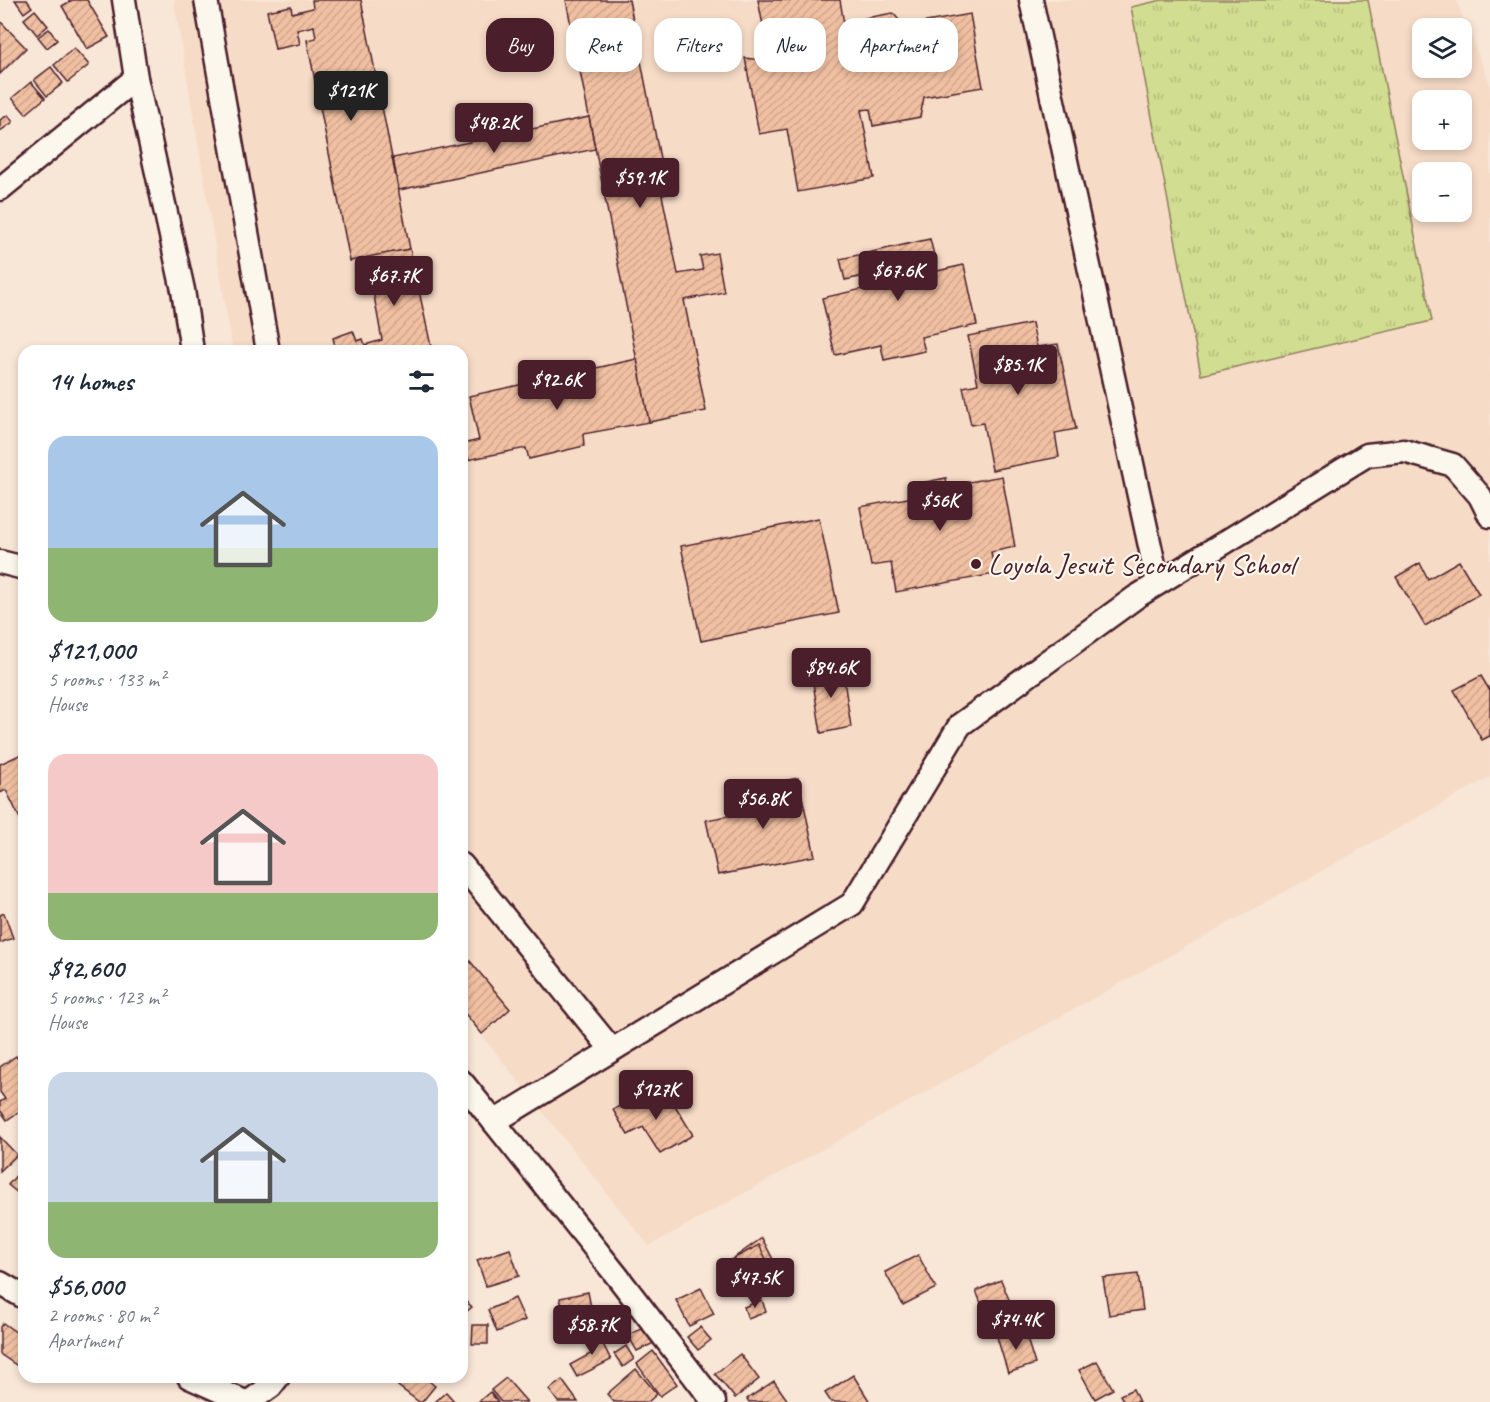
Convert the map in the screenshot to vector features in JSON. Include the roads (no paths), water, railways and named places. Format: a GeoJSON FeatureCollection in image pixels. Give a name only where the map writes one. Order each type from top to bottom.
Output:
{"type":"FeatureCollection","features":[{"type":"Feature","properties":{"kind":"street"},"geometry":{"type":"LineString","coordinates":[[124,0],[136,78],[183,290],[191,345]]}},
{"type":"Feature","properties":{"kind":"street"},"geometry":{"type":"LineString","coordinates":[[206,0],[267,345]]}},
{"type":"Feature","properties":{"kind":"street"},"geometry":{"type":"LineString","coordinates":[[1031,0],[1158,583]]}},
{"type":"Feature","properties":{"kind":"street"},"geometry":{"type":"LineString","coordinates":[[0,189],[136,78]]}},
{"type":"Feature","properties":{"kind":"street"},"geometry":{"type":"LineString","coordinates":[[494,1122],[852,903],[960,725],[1136,597],[1366,455],[1404,451],[1453,465],[1480,496],[1490,516]]}},
{"type":"Feature","properties":{"kind":"street"},"geometry":{"type":"LineString","coordinates":[[0,562],[18,566]]}},
{"type":"Feature","properties":{"kind":"street"},"geometry":{"type":"LineString","coordinates":[[468,872],[612,1050]]}},
{"type":"Feature","properties":{"kind":"street"},"geometry":{"type":"LineString","coordinates":[[468,1090],[714,1402]]}},
{"type":"Feature","properties":{"kind":"street"},"geometry":{"type":"LineString","coordinates":[[0,1283],[18,1294]]}},
{"type":"Feature","properties":{"kind":"street"},"geometry":{"type":"LineString","coordinates":[[203,1383],[247,1402],[273,1383]]}},
{"type":"Feature","properties":{"kind":"place","name":"Loyola Jesuit Secondary School"},"geometry":{"type":"Point","coordinates":[976,564]}}]}
